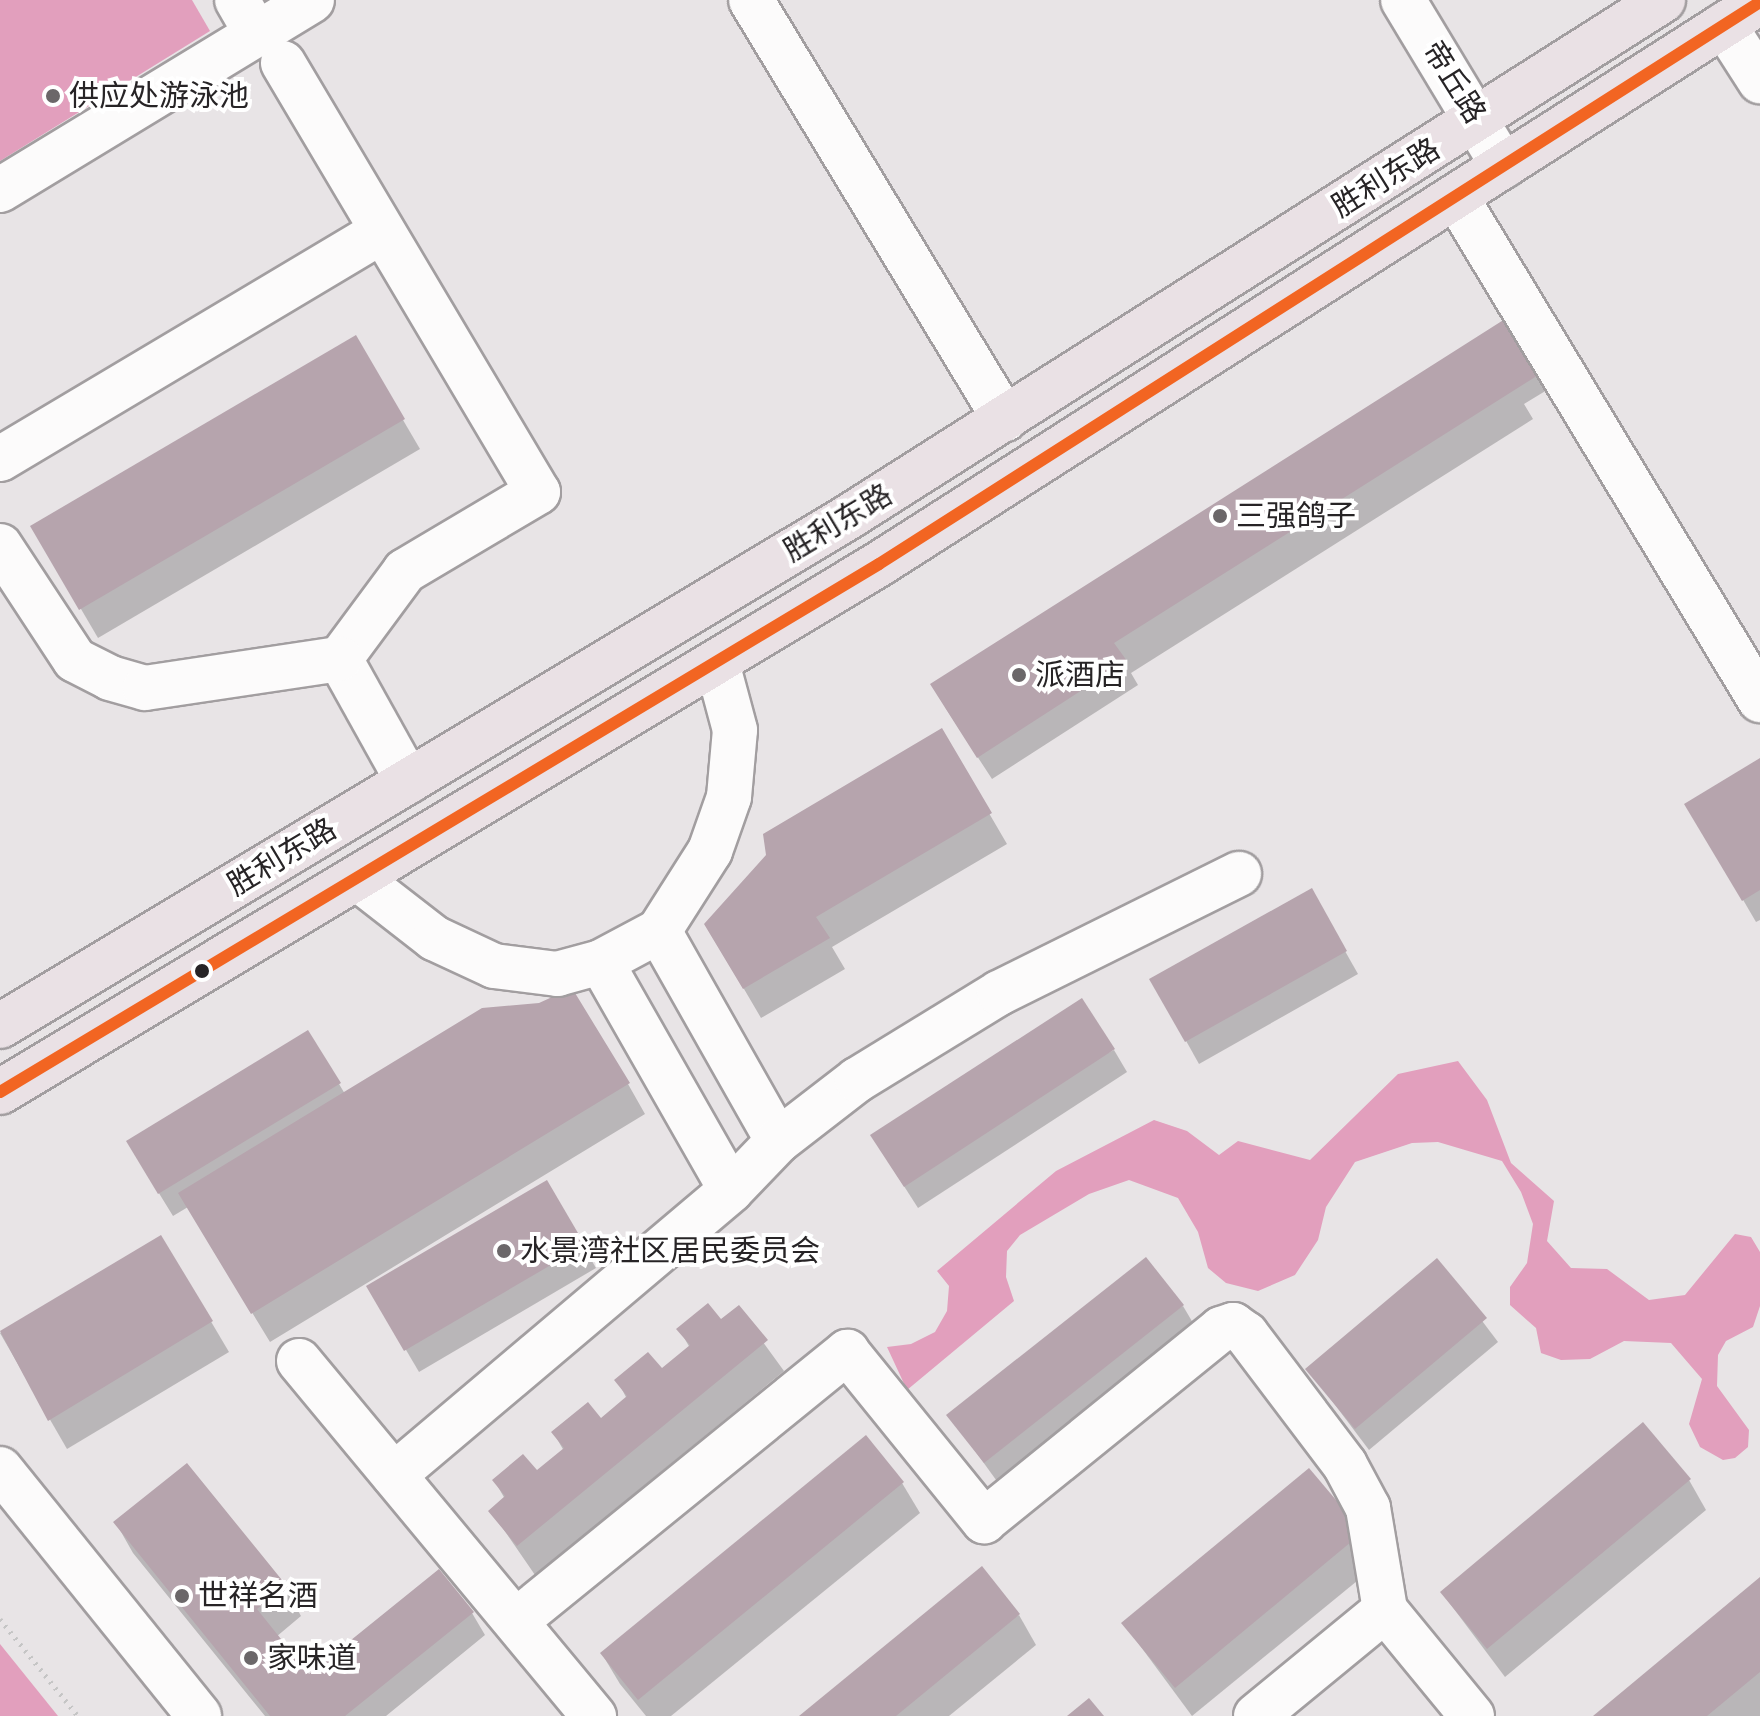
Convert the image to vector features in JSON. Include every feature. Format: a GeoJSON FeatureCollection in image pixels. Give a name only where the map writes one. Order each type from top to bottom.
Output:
{"type":"FeatureCollection","features":[{"type":"Feature","properties":{"kind":"main road","name":"胜利东路"},"geometry":{"type":"LineString","coordinates":[[0,1026],[1005,419],[1663,0]]}},
{"type":"Feature","properties":{"kind":"main road","name":"胜利东路"},"geometry":{"type":"LineString","coordinates":[[0,1092],[717,663],[1760,2]]}},
{"type":"Feature","properties":{"kind":"street"},"geometry":{"type":"LineString","coordinates":[[0,190],[312,0]]}},
{"type":"Feature","properties":{"kind":"street"},"geometry":{"type":"LineString","coordinates":[[751,0],[1005,419]]}},
{"type":"Feature","properties":{"kind":"street","name":"帝丘路"},"geometry":{"type":"LineString","coordinates":[[1403,0],[1503,166]]}},
{"type":"Feature","properties":{"kind":"street"},"geometry":{"type":"LineString","coordinates":[[1724,25],[1760,81]]}},
{"type":"Feature","properties":{"kind":"street"},"geometry":{"type":"LineString","coordinates":[[0,546],[75,660],[110,678],[145,688],[340,659],[405,571],[538,492],[259,32]]}},
{"type":"Feature","properties":{"kind":"street"},"geometry":{"type":"LineString","coordinates":[[1456,197],[1760,700]]}},
{"type":"Feature","properties":{"kind":"street"},"geometry":{"type":"LineString","coordinates":[[0,459],[382,231]]}},
{"type":"Feature","properties":{"kind":"street"},"geometry":{"type":"LineString","coordinates":[[340,659],[408,781]]}},
{"type":"Feature","properties":{"kind":"street"},"geometry":{"type":"LineString","coordinates":[[357,878],[434,938],[494,966],[557,974],[601,962],[659,931],[710,851],[729,797],[735,730],[717,663]]}},
{"type":"Feature","properties":{"kind":"street"},"geometry":{"type":"LineString","coordinates":[[394,1475],[731,1190],[778,1141],[857,1080],[999,993],[1239,874]]}},
{"type":"Feature","properties":{"kind":"street"},"geometry":{"type":"LineString","coordinates":[[659,931],[778,1141]]}},
{"type":"Feature","properties":{"kind":"street"},"geometry":{"type":"LineString","coordinates":[[601,962],[731,1190]]}},
{"type":"Feature","properties":{"kind":"street"},"geometry":{"type":"LineString","coordinates":[[516,1621],[847,1352],[984,1521],[1221,1329],[1233,1325],[1246,1334],[1336,1453],[1368,1508],[1385,1610],[1472,1716]]}},
{"type":"Feature","properties":{"kind":"street"},"geometry":{"type":"LineString","coordinates":[[299,1361],[594,1716]]}},
{"type":"Feature","properties":{"kind":"street"},"geometry":{"type":"LineString","coordinates":[[0,1469],[199,1716]]}},
{"type":"Feature","properties":{"kind":"street"},"geometry":{"type":"LineString","coordinates":[[1256,1716],[1385,1610]]}},
{"type":"Feature","properties":{"kind":"path"},"geometry":{"type":"LineString","coordinates":[[0,1619],[78,1716]]}},
{"type":"Feature","properties":{"kind":"shaded area","name":"供应处游泳池"},"geometry":{"type":"Polygon","coordinates":[[[0,0],[192,0],[210,31],[0,161],[0,0]]]}},
{"type":"Feature","properties":{"kind":"shaded area"},"geometry":{"type":"Polygon","coordinates":[[[1458,1061],[1487,1100],[1511,1163],[1554,1201],[1547,1241],[1571,1268],[1607,1269],[1649,1300],[1685,1295],[1735,1234],[1751,1237],[1760,1252],[1760,1306],[1753,1327],[1726,1341],[1718,1355],[1717,1386],[1749,1430],[1748,1447],[1735,1458],[1723,1460],[1700,1447],[1689,1424],[1702,1379],[1671,1343],[1624,1341],[1590,1359],[1561,1360],[1541,1353],[1536,1328],[1510,1305],[1510,1287],[1527,1263],[1533,1224],[1521,1192],[1502,1161],[1438,1142],[1412,1143],[1355,1162],[1326,1207],[1318,1240],[1295,1275],[1258,1291],[1226,1283],[1208,1268],[1198,1232],[1178,1198],[1129,1180],[1089,1194],[1020,1235],[1007,1251],[1006,1277],[1014,1301],[907,1390],[887,1347],[911,1344],[935,1332],[947,1311],[949,1286],[937,1271],[1056,1171],[1154,1120],[1187,1131],[1219,1155],[1238,1141],[1310,1160],[1398,1074],[1458,1061]]]}},
{"type":"Feature","properties":{"kind":"shaded area"},"geometry":{"type":"Polygon","coordinates":[[[0,1644],[58,1716],[0,1716],[0,1644]]]}},
{"type":"Feature","properties":{"kind":"building"},"geometry":{"type":"Polygon","coordinates":[[[1505,319],[1540,374],[1114,643],[1127,661],[977,758],[930,684],[1505,319]]]}},
{"type":"Feature","properties":{"kind":"building"},"geometry":{"type":"Polygon","coordinates":[[[356,335],[405,419],[79,610],[30,526],[356,335]]]}},
{"type":"Feature","properties":{"kind":"building"},"geometry":{"type":"Polygon","coordinates":[[[942,728],[992,813],[816,917],[830,938],[743,989],[704,924],[766,855],[763,834],[942,728]]]}},
{"type":"Feature","properties":{"kind":"building"},"geometry":{"type":"Polygon","coordinates":[[[1760,758],[1760,890],[1742,901],[1684,804],[1760,758]]]}},
{"type":"Feature","properties":{"kind":"building"},"geometry":{"type":"Polygon","coordinates":[[[1312,888],[1347,951],[1185,1042],[1149,979],[1312,888]]]}},
{"type":"Feature","properties":{"kind":"building"},"geometry":{"type":"Polygon","coordinates":[[[572,988],[630,1083],[251,1314],[178,1193],[482,1008],[539,1003],[572,988]]]}},
{"type":"Feature","properties":{"kind":"building"},"geometry":{"type":"Polygon","coordinates":[[[1082,998],[1115,1049],[904,1187],[870,1135],[1082,998]]]}},
{"type":"Feature","properties":{"kind":"building"},"geometry":{"type":"Polygon","coordinates":[[[308,1030],[341,1083],[158,1194],[126,1141],[308,1030]]]}},
{"type":"Feature","properties":{"kind":"building"},"geometry":{"type":"Polygon","coordinates":[[[547,1180],[585,1245],[404,1351],[366,1286],[547,1180]]]}},
{"type":"Feature","properties":{"kind":"building"},"geometry":{"type":"Polygon","coordinates":[[[161,1235],[213,1321],[48,1421],[0,1331],[161,1235]]]}},
{"type":"Feature","properties":{"kind":"building"},"geometry":{"type":"Polygon","coordinates":[[[1146,1257],[1184,1305],[984,1463],[946,1415],[1146,1257]]]}},
{"type":"Feature","properties":{"kind":"building"},"geometry":{"type":"Polygon","coordinates":[[[1437,1258],[1487,1318],[1355,1429],[1305,1369],[1437,1258]]]}},
{"type":"Feature","properties":{"kind":"building"},"geometry":{"type":"Polygon","coordinates":[[[708,1303],[721,1319],[739,1305],[768,1340],[517,1546],[488,1511],[505,1496],[492,1480],[523,1454],[537,1470],[564,1448],[551,1432],[588,1402],[601,1418],[627,1396],[614,1380],[648,1352],[662,1368],[690,1345],[676,1329],[708,1303]]]}},
{"type":"Feature","properties":{"kind":"building"},"geometry":{"type":"Polygon","coordinates":[[[1643,1422],[1691,1479],[1487,1649],[1440,1592],[1643,1422]]]}},
{"type":"Feature","properties":{"kind":"building"},"geometry":{"type":"Polygon","coordinates":[[[866,1435],[904,1482],[638,1700],[600,1653],[866,1435]]]}},
{"type":"Feature","properties":{"kind":"building"},"geometry":{"type":"Polygon","coordinates":[[[187,1463],[286,1585],[257,1609],[309,1674],[439,1569],[474,1612],[345,1716],[270,1716],[113,1522],[187,1463]]]}},
{"type":"Feature","properties":{"kind":"building"},"geometry":{"type":"Polygon","coordinates":[[[1309,1468],[1363,1532],[1175,1688],[1121,1623],[1309,1468]]]}},
{"type":"Feature","properties":{"kind":"building"},"geometry":{"type":"Polygon","coordinates":[[[982,1566],[1020,1614],[896,1716],[799,1716],[982,1566]]]}},
{"type":"Feature","properties":{"kind":"building"},"geometry":{"type":"Polygon","coordinates":[[[1760,1577],[1760,1672],[1707,1716],[1593,1716],[1760,1577]]]}},
{"type":"Feature","properties":{"kind":"building"},"geometry":{"type":"Polygon","coordinates":[[[1089,1698],[1104,1716],[1067,1716],[1089,1698]]]}},
{"type":"Feature","properties":{"kind":"transit line"},"geometry":{"type":"LineString","coordinates":[[0,1092],[879,564],[1760,2]]}},
{"type":"Feature","properties":{"kind":"place","name":"供应处游泳池"},"geometry":{"type":"Point","coordinates":[53,96]}},
{"type":"Feature","properties":{"kind":"place","name":"三强鸽子"},"geometry":{"type":"Point","coordinates":[1220,516]}},
{"type":"Feature","properties":{"kind":"place","name":"派酒店"},"geometry":{"type":"Point","coordinates":[1019,675]}},
{"type":"Feature","properties":{"kind":"place","name":"水景湾社区居民委员会"},"geometry":{"type":"Point","coordinates":[504,1251]}},
{"type":"Feature","properties":{"kind":"place","name":"世祥名酒"},"geometry":{"type":"Point","coordinates":[182,1596]}},
{"type":"Feature","properties":{"kind":"place","name":"家味道"},"geometry":{"type":"Point","coordinates":[251,1658]}}]}
